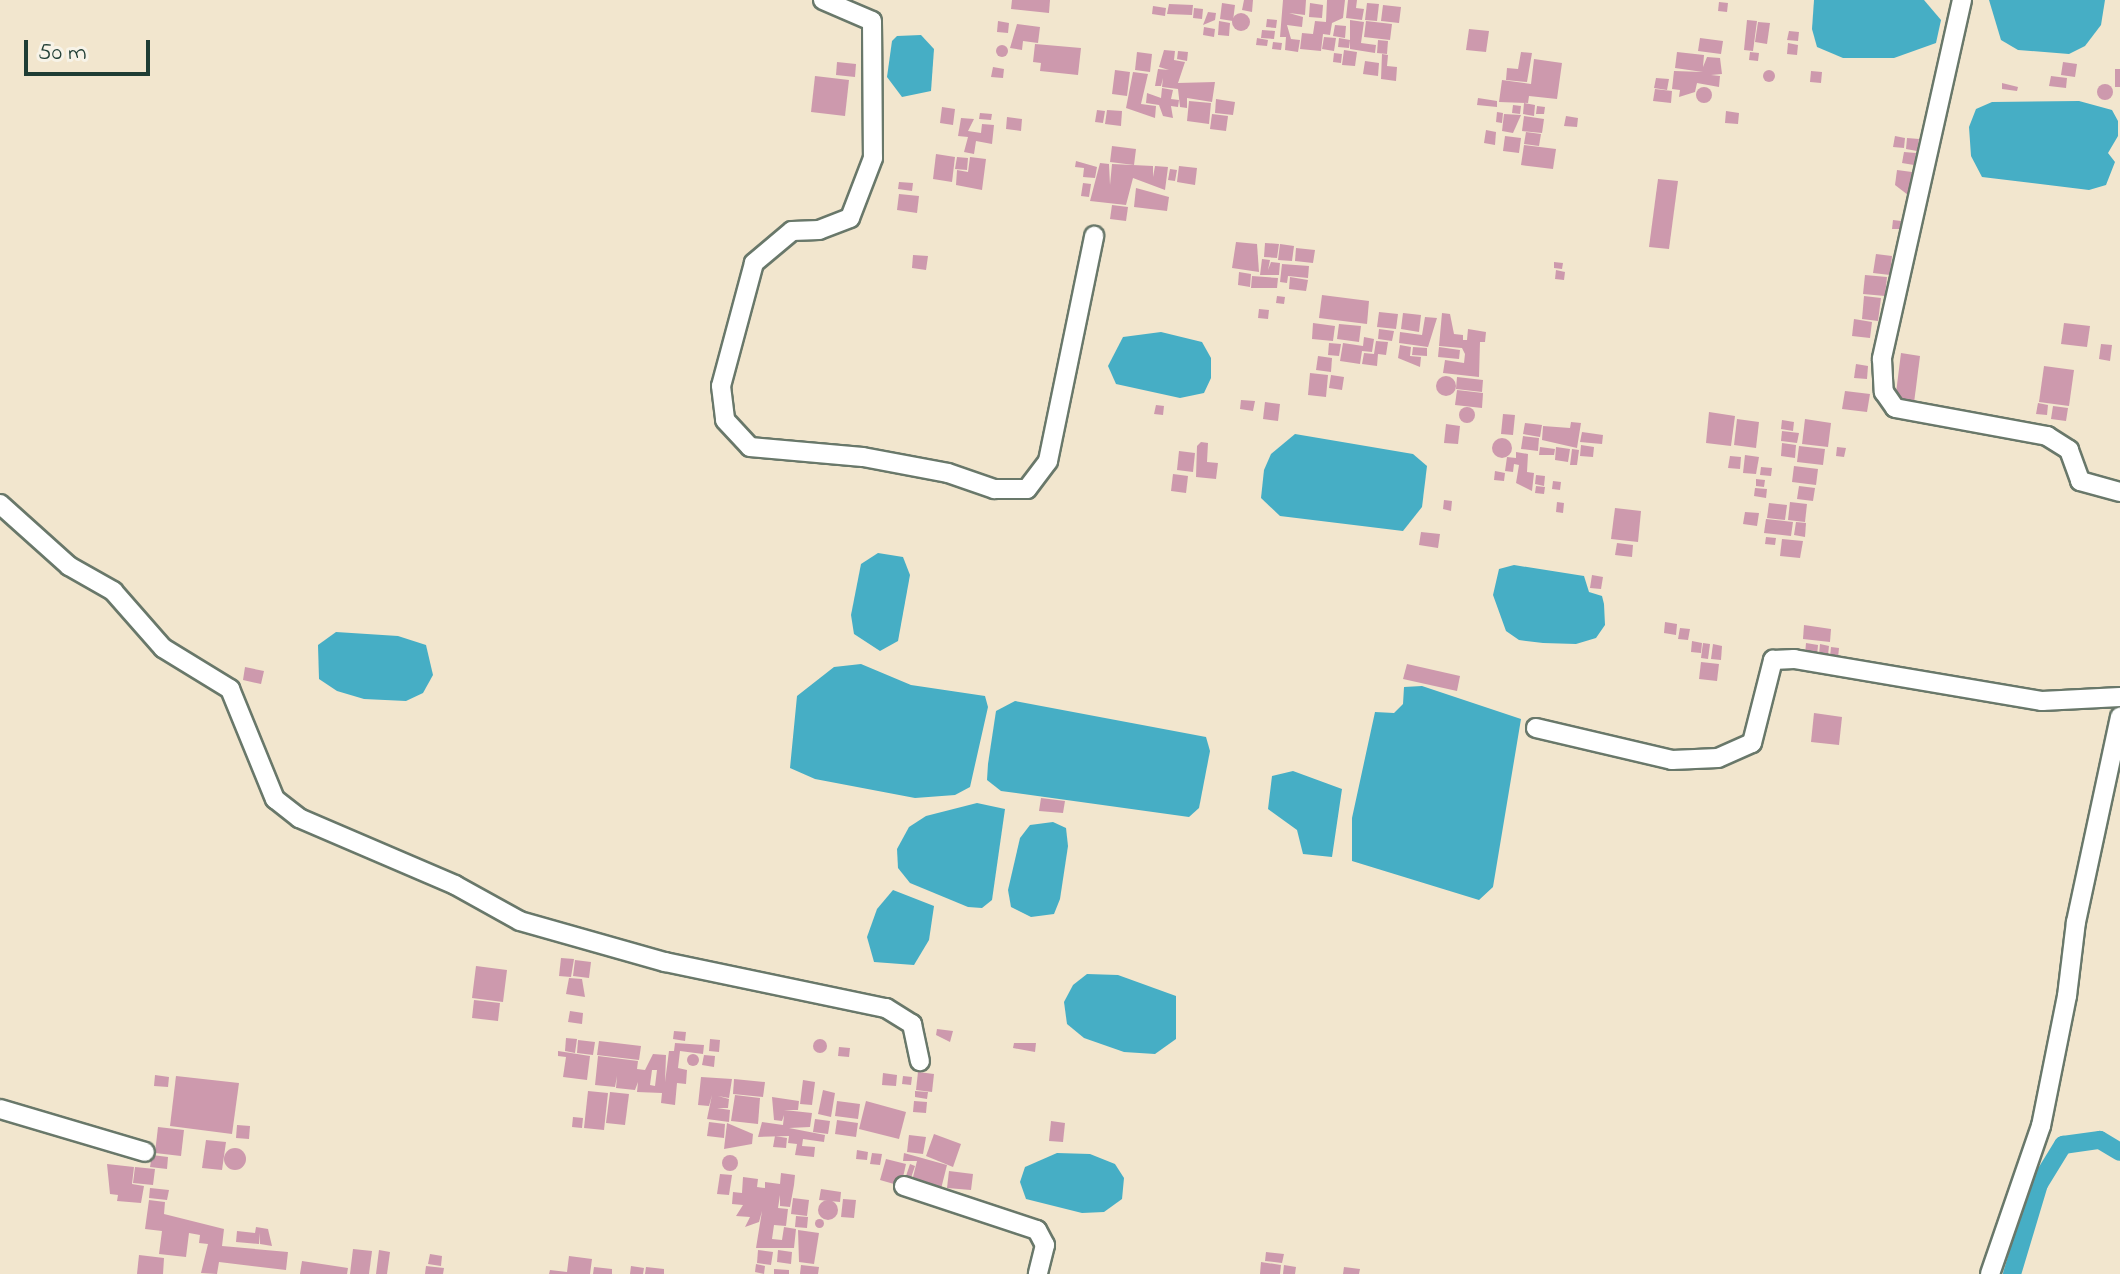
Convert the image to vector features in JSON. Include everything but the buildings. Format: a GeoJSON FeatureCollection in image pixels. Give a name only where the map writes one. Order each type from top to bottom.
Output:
{"type":"FeatureCollection","features":[{"type":"Feature","properties":{"kind":"street"},"geometry":{"type":"LineString","coordinates":[[823,0],[872,21],[873,158],[850,218],[819,230],[792,231],[754,263],[721,386],[725,420],[750,447],[863,457],[948,473],[994,489],[1027,489],[1048,461],[1059,420],[1094,236]]}},
{"type":"Feature","properties":{"kind":"street"},"geometry":{"type":"LineString","coordinates":[[1962,0],[1882,359],[1884,392],[1895,408],[2047,436],[2069,450],[2080,481],[2120,492]]}},
{"type":"Feature","properties":{"kind":"street"},"geometry":{"type":"LineString","coordinates":[[0,504],[69,566],[113,591],[163,648],[230,689],[275,799],[299,818],[455,885],[520,921],[665,962],[886,1008],[912,1024],[920,1061]]}},
{"type":"Feature","properties":{"kind":"street"},"geometry":{"type":"LineString","coordinates":[[1536,728],[1672,760],[1718,758],[1752,743],[1773,660],[1794,659],[2042,701],[2120,697]]}},
{"type":"Feature","properties":{"kind":"street"},"geometry":{"type":"LineString","coordinates":[[1990,1274],[2041,1126],[2067,996],[2076,922],[2120,717]]}},
{"type":"Feature","properties":{"kind":"street"},"geometry":{"type":"LineString","coordinates":[[0,1109],[145,1152]]}},
{"type":"Feature","properties":{"kind":"street"},"geometry":{"type":"LineString","coordinates":[[904,1186],[1037,1230],[1045,1245],[1038,1274]]}},
{"type":"Feature","properties":{"kind":"water"},"geometry":{"type":"Polygon","coordinates":[[[1814,0],[1924,0],[1941,20],[1936,43],[1894,58],[1843,58],[1817,47],[1812,29],[1814,0]]]}},
{"type":"Feature","properties":{"kind":"water"},"geometry":{"type":"Polygon","coordinates":[[[1989,0],[2105,0],[2101,25],[2085,46],[2069,54],[2018,50],[2001,40],[1989,0]]]}},
{"type":"Feature","properties":{"kind":"water"},"geometry":{"type":"Polygon","coordinates":[[[921,35],[934,49],[931,91],[902,97],[887,77],[892,41],[897,36],[921,35]]]}},
{"type":"Feature","properties":{"kind":"water"},"geometry":{"type":"Polygon","coordinates":[[[2079,101],[2112,110],[2118,121],[2118,136],[2108,153],[2115,162],[2106,185],[2089,190],[1982,177],[1971,156],[1969,127],[1976,109],[1992,102],[2079,101]]]}},
{"type":"Feature","properties":{"kind":"water"},"geometry":{"type":"Polygon","coordinates":[[[1161,332],[1202,342],[1211,358],[1211,378],[1204,393],[1180,398],[1116,384],[1108,366],[1123,337],[1161,332]]]}},
{"type":"Feature","properties":{"kind":"water"},"geometry":{"type":"Polygon","coordinates":[[[1295,434],[1413,454],[1427,466],[1422,507],[1403,531],[1280,516],[1261,498],[1264,470],[1271,454],[1295,434]]]}},
{"type":"Feature","properties":{"kind":"water"},"geometry":{"type":"Polygon","coordinates":[[[878,553],[903,557],[910,575],[898,641],[880,651],[854,634],[851,615],[861,564],[878,553]]]}},
{"type":"Feature","properties":{"kind":"water"},"geometry":{"type":"Polygon","coordinates":[[[1514,565],[1584,576],[1589,592],[1602,596],[1604,604],[1605,625],[1596,638],[1576,644],[1543,643],[1519,640],[1506,631],[1493,595],[1499,569],[1514,565]]]}},
{"type":"Feature","properties":{"kind":"water"},"geometry":{"type":"Polygon","coordinates":[[[336,632],[398,636],[426,645],[433,675],[423,693],[406,701],[364,699],[337,691],[319,679],[318,645],[336,632]]]}},
{"type":"Feature","properties":{"kind":"water"},"geometry":{"type":"Polygon","coordinates":[[[861,664],[911,685],[985,696],[988,707],[970,787],[955,795],[915,798],[815,779],[790,768],[797,696],[834,667],[861,664]]]}},
{"type":"Feature","properties":{"kind":"water"},"geometry":{"type":"Polygon","coordinates":[[[1422,686],[1521,719],[1493,887],[1479,900],[1352,861],[1352,818],[1375,712],[1394,713],[1403,704],[1404,687],[1422,686]]]}},
{"type":"Feature","properties":{"kind":"water"},"geometry":{"type":"Polygon","coordinates":[[[1015,701],[1206,737],[1210,751],[1199,808],[1189,817],[1001,791],[987,780],[996,711],[1015,701]]]}},
{"type":"Feature","properties":{"kind":"water"},"geometry":{"type":"Polygon","coordinates":[[[1293,771],[1342,789],[1332,857],[1303,854],[1297,830],[1268,809],[1272,776],[1293,771]]]}},
{"type":"Feature","properties":{"kind":"water"},"geometry":{"type":"Polygon","coordinates":[[[977,803],[1005,809],[992,900],[982,908],[968,907],[910,883],[898,868],[897,849],[909,827],[926,816],[977,803]]]}},
{"type":"Feature","properties":{"kind":"water"},"geometry":{"type":"Polygon","coordinates":[[[1053,822],[1066,828],[1068,846],[1060,899],[1054,914],[1031,917],[1011,907],[1008,890],[1020,838],[1030,825],[1053,822]]]}},
{"type":"Feature","properties":{"kind":"water"},"geometry":{"type":"Polygon","coordinates":[[[893,890],[934,906],[929,940],[914,965],[874,962],[867,937],[877,909],[893,890]]]}},
{"type":"Feature","properties":{"kind":"water"},"geometry":{"type":"Polygon","coordinates":[[[1087,974],[1118,975],[1176,996],[1176,1039],[1155,1054],[1124,1052],[1084,1038],[1067,1024],[1064,1002],[1073,985],[1087,974]]]}},
{"type":"Feature","properties":{"kind":"water"},"geometry":{"type":"Polygon","coordinates":[[[1057,1153],[1090,1154],[1115,1164],[1124,1178],[1122,1199],[1104,1212],[1082,1213],[1026,1199],[1020,1182],[1025,1167],[1057,1153]]]}},
{"type":"Feature","properties":{"kind":"waterway"},"geometry":{"type":"LineString","coordinates":[[2012,1274],[2039,1184],[2063,1145],[2100,1140],[2120,1152]]}}]}
